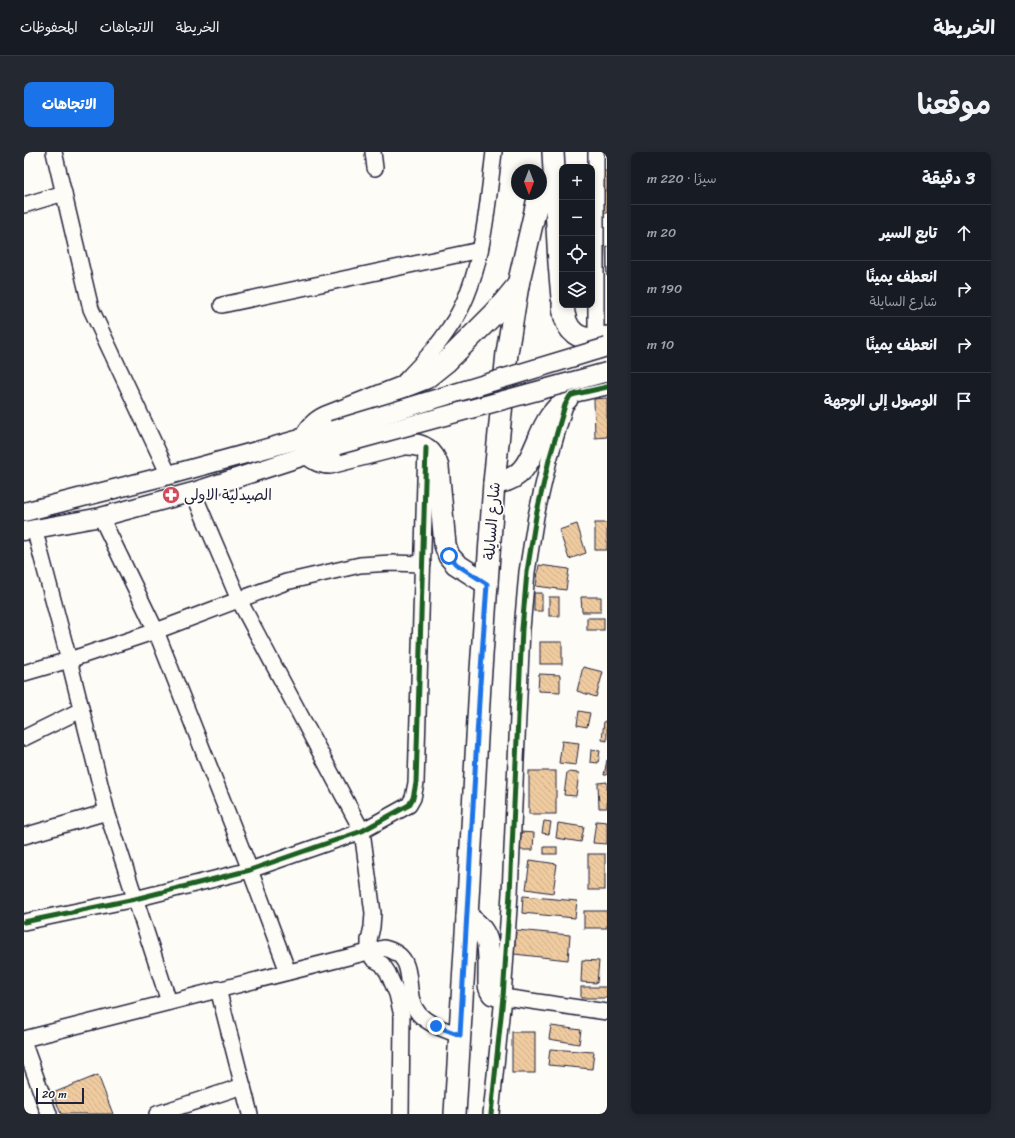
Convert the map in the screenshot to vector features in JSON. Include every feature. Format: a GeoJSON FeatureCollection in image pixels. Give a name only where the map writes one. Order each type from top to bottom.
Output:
{"type":"FeatureCollection","features":[{"type":"Feature","properties":{"kind":"main road"},"geometry":{"type":"LineString","coordinates":[[546,164],[548,152]]}},
{"type":"Feature","properties":{"kind":"main road"},"geometry":{"type":"LineString","coordinates":[[553,152],[560,272]]}},
{"type":"Feature","properties":{"kind":"main road","name":"شارع السايلة"},"geometry":{"type":"LineString","coordinates":[[455,1114],[472,814],[494,483],[508,353],[518,285],[538,200]]}},
{"type":"Feature","properties":{"kind":"main road"},"geometry":{"type":"LineString","coordinates":[[487,584],[456,564],[449,556],[443,534],[438,467],[432,453],[426,448],[412,444],[404,444],[330,463],[323,463],[317,460],[306,447],[310,428],[318,421],[426,378],[440,367],[495,313],[518,285]]}},
{"type":"Feature","properties":{"kind":"main road"},"geometry":{"type":"LineString","coordinates":[[564,308],[566,323],[578,336],[586,339],[603,341]]}},
{"type":"Feature","properties":{"kind":"main road"},"geometry":{"type":"LineString","coordinates":[[494,483],[513,479],[521,473],[527,465],[549,418],[560,404],[567,399]]}},
{"type":"Feature","properties":{"kind":"main road"},"geometry":{"type":"LineString","coordinates":[[467,917],[482,928],[489,946],[489,988],[493,994],[503,997]]}},
{"type":"Feature","properties":{"kind":"street"},"geometry":{"type":"LineString","coordinates":[[54,152],[91,309],[169,475]]}},
{"type":"Feature","properties":{"kind":"street"},"geometry":{"type":"LineString","coordinates":[[373,152],[375,168]]}},
{"type":"Feature","properties":{"kind":"street"},"geometry":{"type":"LineString","coordinates":[[395,391],[434,348],[451,326],[464,302],[474,277],[480,250],[494,152]]}},
{"type":"Feature","properties":{"kind":"street"},"geometry":{"type":"LineString","coordinates":[[169,1002],[107,812],[69,660],[29,530],[101,517],[193,492],[306,447],[335,438],[603,341],[596,152]]}},
{"type":"Feature","properties":{"kind":"street"},"geometry":{"type":"LineString","coordinates":[[24,206],[64,192]]}},
{"type":"Feature","properties":{"kind":"street"},"geometry":{"type":"LineString","coordinates":[[222,305],[480,250]]}},
{"type":"Feature","properties":{"kind":"street"},"geometry":{"type":"LineString","coordinates":[[335,438],[607,372]]}},
{"type":"Feature","properties":{"kind":"street"},"geometry":{"type":"LineString","coordinates":[[491,1114],[503,997],[510,893],[522,629],[527,572],[536,516],[564,405],[567,399],[576,394],[607,387]]}},
{"type":"Feature","properties":{"kind":"street"},"geometry":{"type":"LineString","coordinates":[[24,512],[169,475],[306,447]]}},
{"type":"Feature","properties":{"kind":"street"},"geometry":{"type":"LineString","coordinates":[[24,922],[135,899],[250,870],[362,832],[410,805],[415,791],[426,448]]}},
{"type":"Feature","properties":{"kind":"street"},"geometry":{"type":"LineString","coordinates":[[193,492],[239,600],[362,832],[373,913],[372,927],[368,940],[369,951],[373,959],[382,964],[388,973],[400,1005],[403,1027],[401,1114]]}},
{"type":"Feature","properties":{"kind":"street"},"geometry":{"type":"LineString","coordinates":[[90,496],[156,630],[250,870],[288,972]]}},
{"type":"Feature","properties":{"kind":"street"},"geometry":{"type":"LineString","coordinates":[[24,673],[69,660],[156,630],[286,582],[360,565],[390,563],[423,564]]}},
{"type":"Feature","properties":{"kind":"street"},"geometry":{"type":"LineString","coordinates":[[24,738],[81,710]]}},
{"type":"Feature","properties":{"kind":"street"},"geometry":{"type":"LineString","coordinates":[[24,836],[107,812]]}},
{"type":"Feature","properties":{"kind":"street"},"geometry":{"type":"LineString","coordinates":[[24,1039],[384,948],[394,950],[402,956],[406,965],[413,1003],[418,1014],[436,1026],[460,1035]]}},
{"type":"Feature","properties":{"kind":"street"},"geometry":{"type":"LineString","coordinates":[[218,989],[250,1114]]}},
{"type":"Feature","properties":{"kind":"street"},"geometry":{"type":"LineString","coordinates":[[503,997],[607,1012]]}},
{"type":"Feature","properties":{"kind":"street"},"geometry":{"type":"LineString","coordinates":[[24,1044],[49,1114]]}},
{"type":"Feature","properties":{"kind":"street"},"geometry":{"type":"LineString","coordinates":[[157,1114],[243,1086]]}},
{"type":"Feature","properties":{"kind":"building"},"geometry":{"type":"Polygon","coordinates":[[[602,171],[607,171],[607,213],[602,213],[602,171]]]}},
{"type":"Feature","properties":{"kind":"building"},"geometry":{"type":"Polygon","coordinates":[[[606,246],[607,246],[607,276],[606,246]]]}},
{"type":"Feature","properties":{"kind":"building"},"geometry":{"type":"Polygon","coordinates":[[[607,398],[607,437],[595,438],[594,399],[607,398]]]}},
{"type":"Feature","properties":{"kind":"building"},"geometry":{"type":"Polygon","coordinates":[[[595,523],[607,523],[607,550],[595,550],[595,523]]]}},
{"type":"Feature","properties":{"kind":"building"},"geometry":{"type":"Polygon","coordinates":[[[577,524],[586,553],[569,559],[559,530],[577,524]]]}},
{"type":"Feature","properties":{"kind":"building"},"geometry":{"type":"Polygon","coordinates":[[[539,565],[569,569],[566,590],[536,586],[539,565]]]}},
{"type":"Feature","properties":{"kind":"building"},"geometry":{"type":"Polygon","coordinates":[[[534,593],[542,593],[542,611],[534,611],[534,593]]]}},
{"type":"Feature","properties":{"kind":"building"},"geometry":{"type":"Polygon","coordinates":[[[549,597],[559,597],[559,616],[549,616],[549,597]]]}},
{"type":"Feature","properties":{"kind":"building"},"geometry":{"type":"Polygon","coordinates":[[[581,597],[601,597],[601,612],[582,612],[581,597]]]}},
{"type":"Feature","properties":{"kind":"building"},"geometry":{"type":"Polygon","coordinates":[[[587,618],[604,618],[604,630],[587,630],[587,618]]]}},
{"type":"Feature","properties":{"kind":"building"},"geometry":{"type":"Polygon","coordinates":[[[540,642],[562,642],[562,664],[540,664],[540,642]]]}},
{"type":"Feature","properties":{"kind":"building"},"geometry":{"type":"Polygon","coordinates":[[[583,667],[603,672],[596,697],[577,691],[583,667]]]}},
{"type":"Feature","properties":{"kind":"building"},"geometry":{"type":"Polygon","coordinates":[[[539,674],[560,675],[560,692],[538,691],[539,674]]]}},
{"type":"Feature","properties":{"kind":"building"},"geometry":{"type":"Polygon","coordinates":[[[579,711],[590,713],[587,727],[577,725],[579,711]]]}},
{"type":"Feature","properties":{"kind":"building"},"geometry":{"type":"Polygon","coordinates":[[[604,721],[607,722],[607,741],[602,740],[604,721]]]}},
{"type":"Feature","properties":{"kind":"building"},"geometry":{"type":"Polygon","coordinates":[[[562,741],[579,743],[576,765],[559,763],[562,741]]]}},
{"type":"Feature","properties":{"kind":"building"},"geometry":{"type":"Polygon","coordinates":[[[591,750],[600,751],[598,763],[590,762],[591,750]]]}},
{"type":"Feature","properties":{"kind":"building"},"geometry":{"type":"Polygon","coordinates":[[[607,760],[607,775],[604,775],[607,760]]]}},
{"type":"Feature","properties":{"kind":"building"},"geometry":{"type":"Polygon","coordinates":[[[529,771],[556,771],[556,814],[529,814],[529,771]]]}},
{"type":"Feature","properties":{"kind":"building"},"geometry":{"type":"Polygon","coordinates":[[[567,772],[579,773],[576,796],[564,795],[567,772]]]}},
{"type":"Feature","properties":{"kind":"building"},"geometry":{"type":"Polygon","coordinates":[[[607,782],[607,808],[599,808],[598,783],[607,782]]]}},
{"type":"Feature","properties":{"kind":"building"},"geometry":{"type":"Polygon","coordinates":[[[544,821],[551,822],[549,834],[542,833],[544,821]]]}},
{"type":"Feature","properties":{"kind":"building"},"geometry":{"type":"Polygon","coordinates":[[[596,821],[607,822],[607,844],[593,843],[596,821]]]}},
{"type":"Feature","properties":{"kind":"building"},"geometry":{"type":"Polygon","coordinates":[[[558,823],[584,827],[581,842],[556,838],[558,823]]]}},
{"type":"Feature","properties":{"kind":"building"},"geometry":{"type":"Polygon","coordinates":[[[521,832],[534,833],[533,850],[520,850],[521,832]]]}},
{"type":"Feature","properties":{"kind":"building"},"geometry":{"type":"Polygon","coordinates":[[[544,847],[557,847],[557,854],[544,854],[544,847]]]}},
{"type":"Feature","properties":{"kind":"building"},"geometry":{"type":"Polygon","coordinates":[[[588,854],[605,854],[605,890],[588,890],[588,854]]]}},
{"type":"Feature","properties":{"kind":"building"},"geometry":{"type":"Polygon","coordinates":[[[530,860],[557,864],[553,893],[526,889],[530,860]]]}},
{"type":"Feature","properties":{"kind":"building"},"geometry":{"type":"Polygon","coordinates":[[[523,896],[577,901],[575,918],[522,913],[523,896]]]}},
{"type":"Feature","properties":{"kind":"building"},"geometry":{"type":"Polygon","coordinates":[[[584,911],[607,911],[607,928],[584,928],[584,911]]]}},
{"type":"Feature","properties":{"kind":"building"},"geometry":{"type":"Polygon","coordinates":[[[516,930],[570,935],[568,960],[514,954],[516,930]]]}},
{"type":"Feature","properties":{"kind":"building"},"geometry":{"type":"Polygon","coordinates":[[[582,960],[599,961],[597,983],[581,982],[582,960]]]}},
{"type":"Feature","properties":{"kind":"building"},"geometry":{"type":"Polygon","coordinates":[[[581,987],[607,987],[607,998],[581,998],[581,987]]]}},
{"type":"Feature","properties":{"kind":"building"},"geometry":{"type":"Polygon","coordinates":[[[551,1026],[581,1030],[579,1044],[549,1039],[551,1026]]]}},
{"type":"Feature","properties":{"kind":"building"},"geometry":{"type":"Polygon","coordinates":[[[512,1032],[535,1032],[535,1073],[512,1073],[512,1032]]]}},
{"type":"Feature","properties":{"kind":"building"},"geometry":{"type":"Polygon","coordinates":[[[550,1049],[594,1052],[592,1069],[548,1065],[550,1049]]]}},
{"type":"Feature","properties":{"kind":"building"},"geometry":{"type":"Polygon","coordinates":[[[98,1075],[113,1114],[61,1114],[53,1093],[98,1075]]]}},
{"type":"Feature","properties":{"kind":"cycle path"},"geometry":{"type":"LineString","coordinates":[[491,1114],[503,997],[510,893],[522,629],[527,572],[536,516],[549,460],[565,405],[570,396],[607,387]]}},
{"type":"Feature","properties":{"kind":"cycle path"},"geometry":{"type":"LineString","coordinates":[[24,922],[135,899],[250,870],[362,831],[409,805],[413,798],[416,783],[426,448]]}},
{"type":"Feature","properties":{"kind":"place","name":"الصيدلية الاولى"},"geometry":{"type":"Point","coordinates":[171,495]}},
{"type":"Feature","properties":{"kind":"route"},"geometry":{"type":"LineString","coordinates":[[436,1026],[460,1035],[472,814],[487,584],[456,564],[449,556]]}}]}
